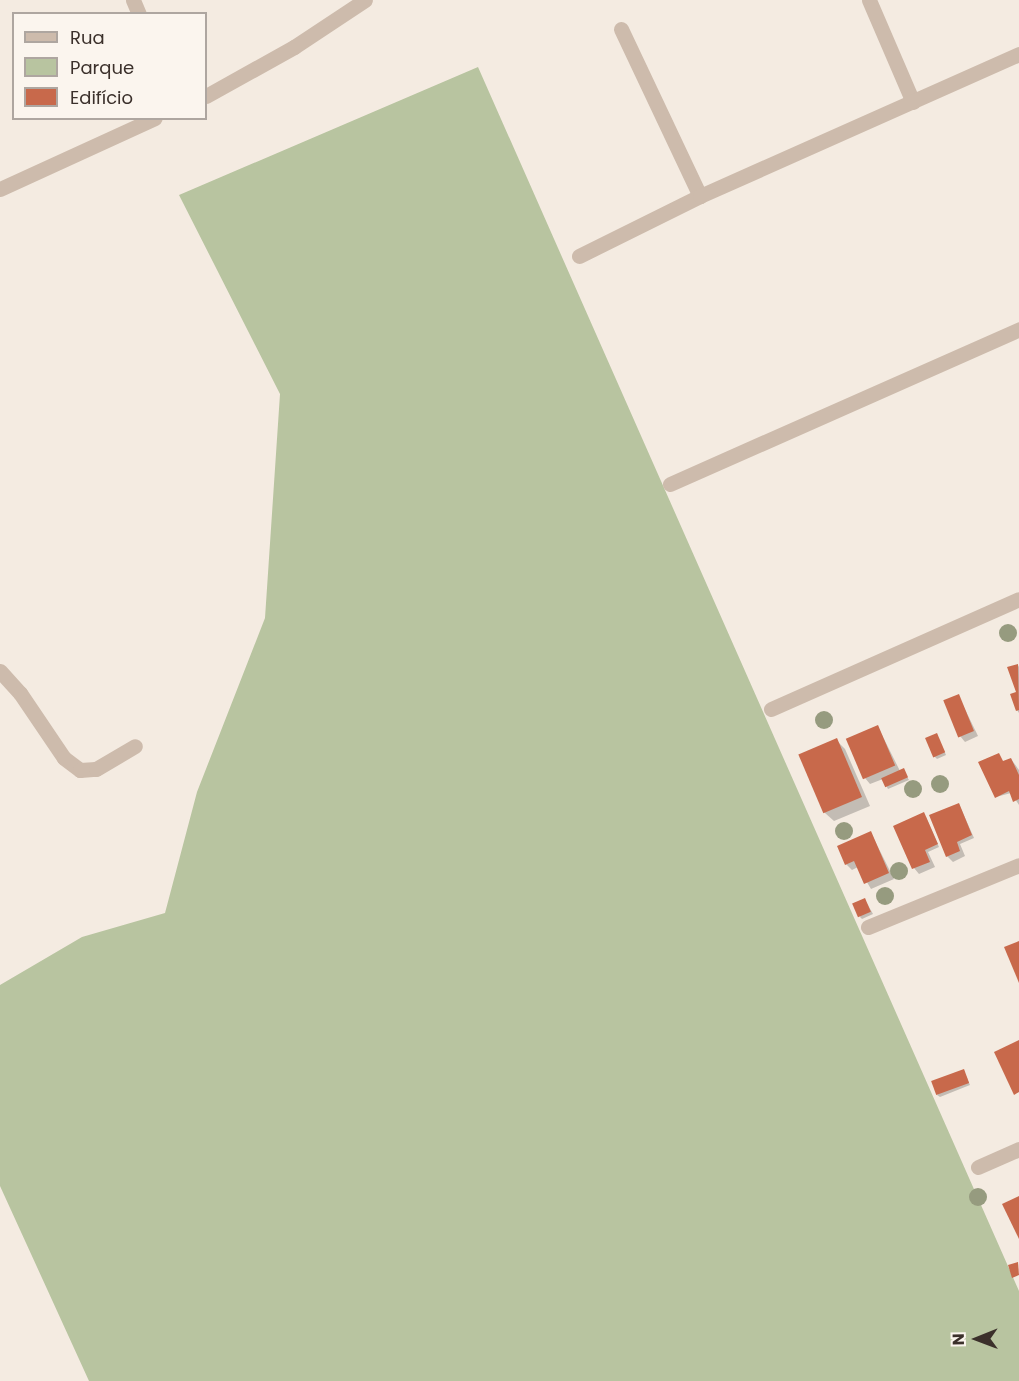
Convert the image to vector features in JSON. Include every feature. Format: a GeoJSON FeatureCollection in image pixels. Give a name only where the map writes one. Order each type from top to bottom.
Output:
{"type":"FeatureCollection","features":[{"type":"Feature","properties":{"kind":"street"},"geometry":{"type":"LineString","coordinates":[[207,95],[294,46],[365,0]]}},
{"type":"Feature","properties":{"kind":"street"},"geometry":{"type":"LineString","coordinates":[[869,0],[914,102]]}},
{"type":"Feature","properties":{"kind":"street"},"geometry":{"type":"LineString","coordinates":[[621,29],[700,196]]}},
{"type":"Feature","properties":{"kind":"street"},"geometry":{"type":"LineString","coordinates":[[579,256],[700,196],[1019,54]]}},
{"type":"Feature","properties":{"kind":"street"},"geometry":{"type":"LineString","coordinates":[[0,189],[151,120]]}},
{"type":"Feature","properties":{"kind":"street"},"geometry":{"type":"LineString","coordinates":[[670,484],[1019,329]]}},
{"type":"Feature","properties":{"kind":"street"},"geometry":{"type":"LineString","coordinates":[[771,709],[1019,599]]}},
{"type":"Feature","properties":{"kind":"street"},"geometry":{"type":"LineString","coordinates":[[0,671],[20,693],[64,758],[80,770],[96,769],[135,746]]}},
{"type":"Feature","properties":{"kind":"street"},"geometry":{"type":"LineString","coordinates":[[868,927],[1019,865]]}},
{"type":"Feature","properties":{"kind":"street"},"geometry":{"type":"LineString","coordinates":[[978,1167],[1019,1149]]}},
{"type":"Feature","properties":{"kind":"green space"},"geometry":{"type":"Polygon","coordinates":[[[478,67],[1019,1291],[1019,1381],[89,1381],[0,1186],[0,985],[82,937],[165,913],[197,792],[265,618],[280,394],[179,195],[478,67]]]}},
{"type":"Feature","properties":{"kind":"building"},"geometry":{"type":"Polygon","coordinates":[[[1018,664],[1019,710],[1016,711],[1010,694],[1016,692],[1007,667],[1018,664]]]}},
{"type":"Feature","properties":{"kind":"building"},"geometry":{"type":"Polygon","coordinates":[[[959,694],[974,731],[958,737],[943,700],[959,694]]]}},
{"type":"Feature","properties":{"kind":"building"},"geometry":{"type":"Polygon","coordinates":[[[878,725],[895,766],[863,779],[846,739],[878,725]]]}},
{"type":"Feature","properties":{"kind":"building"},"geometry":{"type":"Polygon","coordinates":[[[937,733],[945,752],[933,757],[925,738],[937,733]]]}},
{"type":"Feature","properties":{"kind":"building"},"geometry":{"type":"Polygon","coordinates":[[[837,738],[862,797],[823,813],[798,754],[837,738]]]}},
{"type":"Feature","properties":{"kind":"building"},"geometry":{"type":"Polygon","coordinates":[[[999,753],[1003,761],[1011,758],[1019,775],[1019,799],[1013,802],[1009,791],[995,798],[978,762],[999,753]]]}},
{"type":"Feature","properties":{"kind":"building"},"geometry":{"type":"Polygon","coordinates":[[[904,768],[908,777],[885,787],[881,778],[904,768]]]}},
{"type":"Feature","properties":{"kind":"building"},"geometry":{"type":"Polygon","coordinates":[[[959,803],[972,835],[957,842],[960,851],[946,857],[929,815],[959,803]]]}},
{"type":"Feature","properties":{"kind":"building"},"geometry":{"type":"Polygon","coordinates":[[[924,812],[938,844],[925,850],[930,862],[912,869],[893,826],[924,812]]]}},
{"type":"Feature","properties":{"kind":"building"},"geometry":{"type":"Polygon","coordinates":[[[871,831],[889,873],[864,884],[854,861],[845,865],[837,846],[871,831]]]}},
{"type":"Feature","properties":{"kind":"building"},"geometry":{"type":"Polygon","coordinates":[[[865,898],[871,912],[858,917],[852,903],[865,898]]]}},
{"type":"Feature","properties":{"kind":"building"},"geometry":{"type":"Polygon","coordinates":[[[1019,941],[1019,983],[1004,947],[1019,941]]]}},
{"type":"Feature","properties":{"kind":"building"},"geometry":{"type":"Polygon","coordinates":[[[1019,1040],[1019,1092],[1014,1095],[994,1052],[1019,1040]]]}},
{"type":"Feature","properties":{"kind":"building"},"geometry":{"type":"Polygon","coordinates":[[[964,1069],[969,1083],[936,1095],[931,1081],[964,1069]]]}},
{"type":"Feature","properties":{"kind":"building"},"geometry":{"type":"Polygon","coordinates":[[[1019,1196],[1019,1239],[1002,1204],[1019,1196]]]}},
{"type":"Feature","properties":{"kind":"building"},"geometry":{"type":"Polygon","coordinates":[[[1018,1262],[1019,1275],[1012,1278],[1008,1265],[1018,1262]]]}}]}
